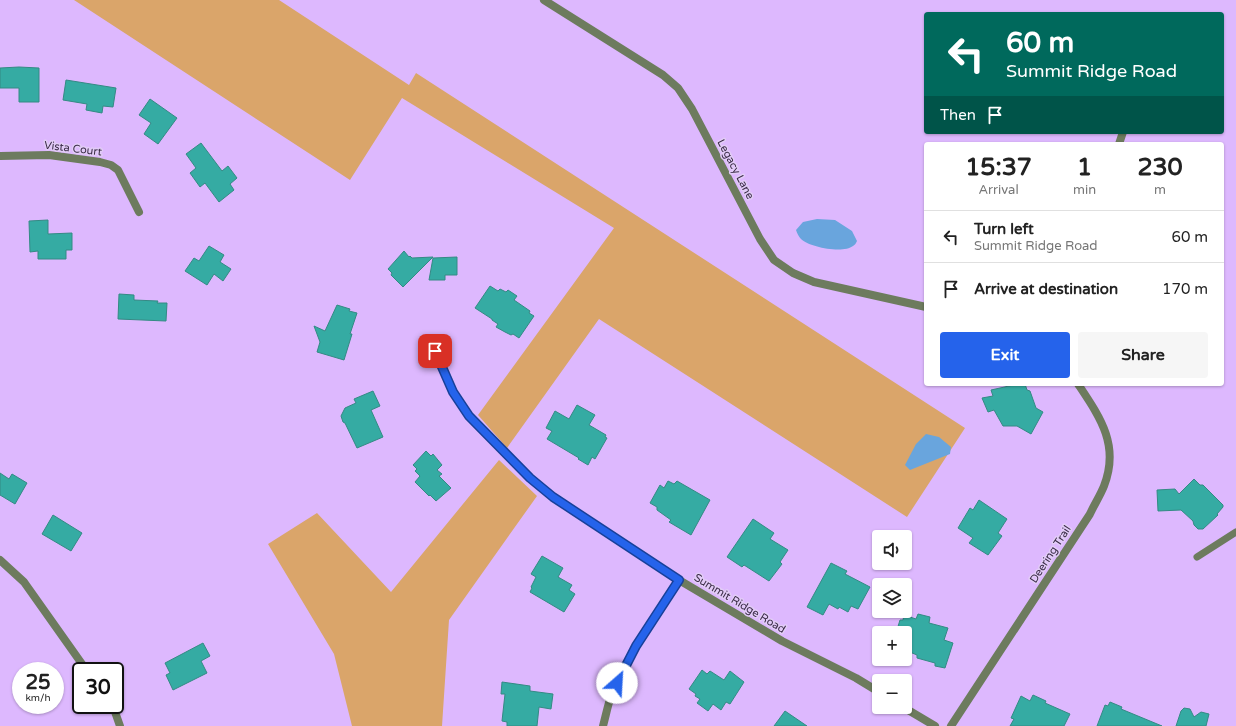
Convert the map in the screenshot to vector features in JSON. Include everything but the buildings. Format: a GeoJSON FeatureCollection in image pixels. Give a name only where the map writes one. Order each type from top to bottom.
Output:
{"type":"FeatureCollection","features":[{"type":"Feature","properties":{"kind":"street","name":"Legacy Lane"},"geometry":{"type":"LineString","coordinates":[[544,0],[663,75],[678,88],[692,109],[760,239],[774,260],[793,273],[814,282],[924,307]]}},
{"type":"Feature","properties":{"kind":"street","name":"Vista Court"},"geometry":{"type":"LineString","coordinates":[[0,156],[49,155],[100,162],[111,165],[118,170],[138,212]]}},
{"type":"Feature","properties":{"kind":"street","name":"Summit Ridge Road"},"geometry":{"type":"LineString","coordinates":[[435,351],[453,392],[469,416],[530,478],[553,497],[679,580],[782,641],[856,678],[872,688]]}},
{"type":"Feature","properties":{"kind":"street","name":"Deering Trail"},"geometry":{"type":"LineString","coordinates":[[951,726],[1090,514],[1104,486],[1110,461],[1107,434],[1093,406],[1079,386]]}},
{"type":"Feature","properties":{"kind":"street"},"geometry":{"type":"LineString","coordinates":[[0,560],[24,582],[81,662]]}},
{"type":"Feature","properties":{"kind":"street"},"geometry":{"type":"LineString","coordinates":[[603,726],[612,695],[636,646],[679,580]]}},
{"type":"Feature","properties":{"kind":"street"},"geometry":{"type":"LineString","coordinates":[[912,712],[935,726]]}},
{"type":"Feature","properties":{"kind":"street"},"geometry":{"type":"LineString","coordinates":[[116,714],[120,726]]}},
{"type":"Feature","properties":{"kind":"lane"},"geometry":{"type":"LineString","coordinates":[[1197,557],[1236,532]]}},
{"type":"Feature","properties":{"kind":"shaded area"},"geometry":{"type":"Polygon","coordinates":[[[74,0],[279,0],[409,85],[416,73],[965,428],[907,517],[599,319],[507,448],[478,415],[614,228],[402,98],[350,180],[74,0]]]}},
{"type":"Feature","properties":{"kind":"shaded area"},"geometry":{"type":"Polygon","coordinates":[[[499,460],[537,496],[449,620],[442,726],[352,726],[334,654],[268,544],[317,513],[391,592],[499,460]]]}},
{"type":"Feature","properties":{"kind":"water"},"geometry":{"type":"Polygon","coordinates":[[[817,219],[835,220],[852,231],[857,241],[854,246],[834,249],[818,247],[805,242],[800,238],[796,230],[803,222],[817,219]]]}},
{"type":"Feature","properties":{"kind":"water"},"geometry":{"type":"Polygon","coordinates":[[[926,434],[939,437],[951,447],[950,454],[910,470],[905,465],[916,444],[926,434]]]}},
{"type":"Feature","properties":{"kind":"route"},"geometry":{"type":"LineString","coordinates":[[435,351],[453,392],[469,416],[530,478],[553,497],[679,580],[636,646],[617,683]]}}]}
